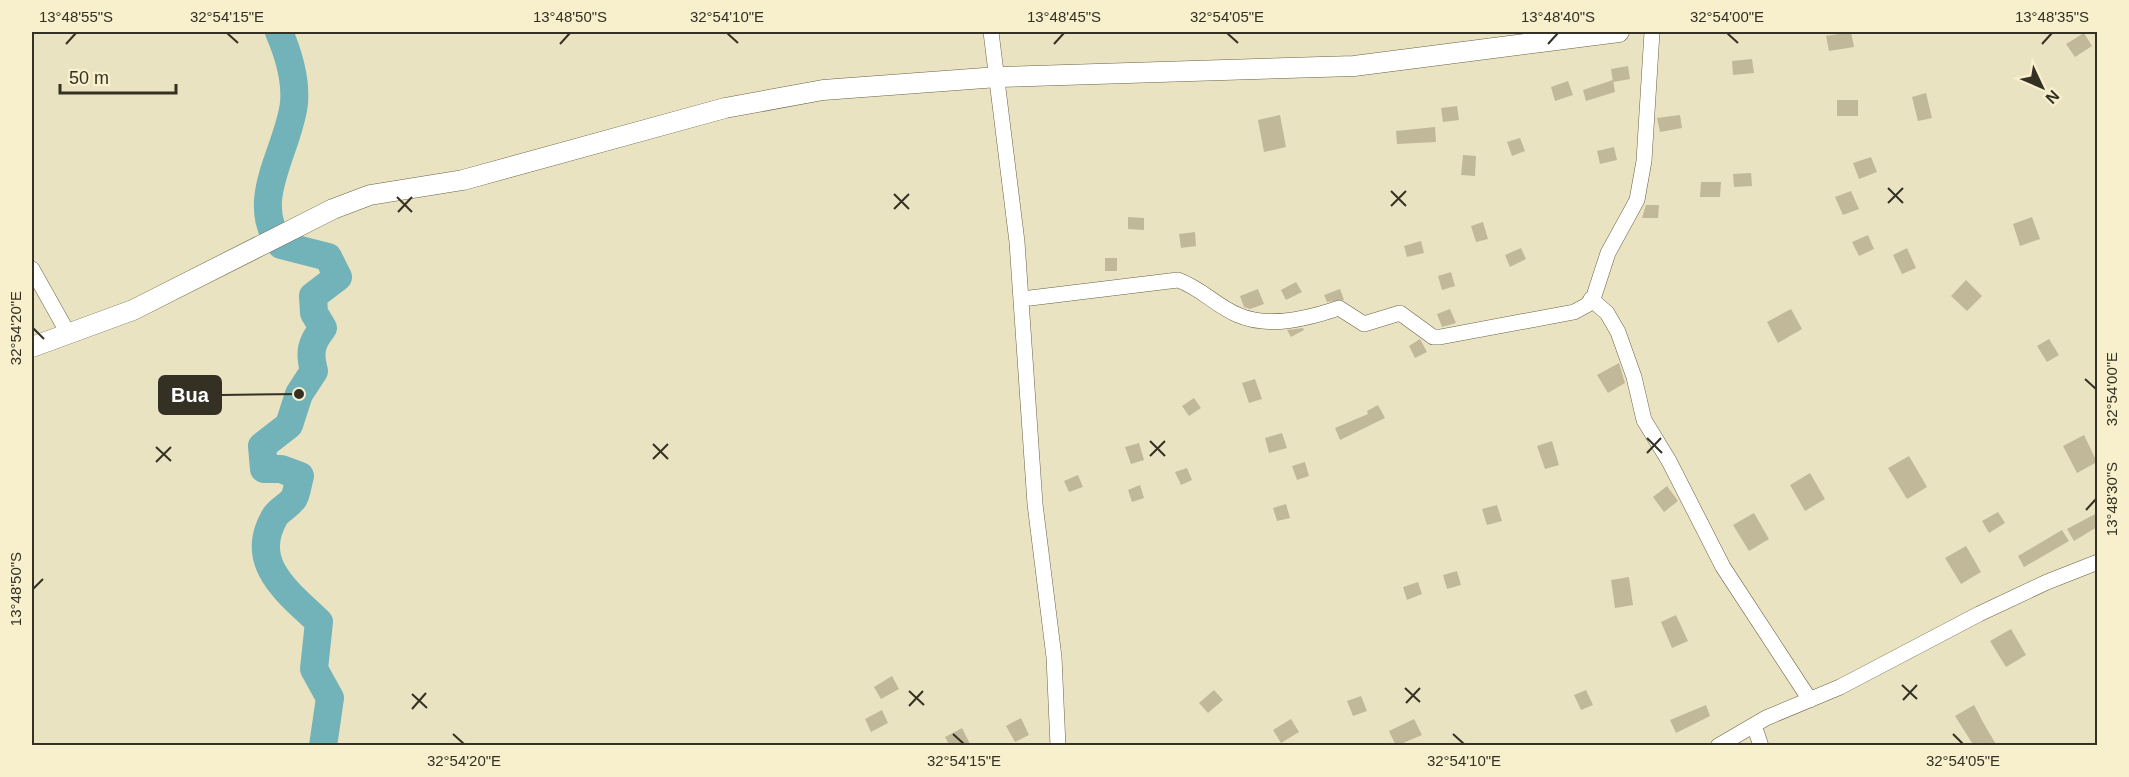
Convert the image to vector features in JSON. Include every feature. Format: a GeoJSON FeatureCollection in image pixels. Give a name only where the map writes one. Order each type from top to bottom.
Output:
{"type":"FeatureCollection","features":[{"type":"Feature","properties":{"kind":"street"},"geometry":{"type":"LineString","coordinates":[[992,32],[1022,299],[1035,504],[1054,657],[1058,746]]}},
{"type":"Feature","properties":{"kind":"street"},"geometry":{"type":"LineString","coordinates":[[32,347],[133,310],[268,240],[333,209],[370,195],[463,180],[725,108],[823,90],[998,78],[1354,66],[1619,32]]}},
{"type":"Feature","properties":{"kind":"street"},"geometry":{"type":"LineString","coordinates":[[1022,299],[1178,280],[1197,287],[1240,316],[1302,320],[1340,308],[1364,324],[1400,313],[1433,337],[1574,312],[1587,305],[1591,299],[1608,253],[1637,200],[1644,161],[1652,32]]}},
{"type":"Feature","properties":{"kind":"street"},"geometry":{"type":"LineString","coordinates":[[32,269],[69,335]]}},
{"type":"Feature","properties":{"kind":"street"},"geometry":{"type":"LineString","coordinates":[[1591,299],[1606,313],[1618,332],[1634,377],[1644,420],[1669,461],[1723,567],[1810,700]]}},
{"type":"Feature","properties":{"kind":"street"},"geometry":{"type":"LineString","coordinates":[[1718,746],[1754,725],[1810,700],[2037,586],[2097,562]]}},
{"type":"Feature","properties":{"kind":"street"},"geometry":{"type":"LineString","coordinates":[[1754,725],[1761,746]]}},
{"type":"Feature","properties":{"kind":"building"},"geometry":{"type":"Polygon","coordinates":[[[1851,32],[1854,47],[1829,51],[1826,36],[1851,32]]]}},
{"type":"Feature","properties":{"kind":"building"},"geometry":{"type":"Polygon","coordinates":[[[2084,33],[2092,46],[2075,57],[2066,44],[2084,33]]]}},
{"type":"Feature","properties":{"kind":"building"},"geometry":{"type":"Polygon","coordinates":[[[1752,59],[1754,73],[1733,75],[1732,61],[1752,59]]]}},
{"type":"Feature","properties":{"kind":"building"},"geometry":{"type":"Polygon","coordinates":[[[1628,66],[1630,79],[1613,82],[1611,69],[1628,66]]]}},
{"type":"Feature","properties":{"kind":"building"},"geometry":{"type":"Polygon","coordinates":[[[1613,80],[1615,92],[1586,101],[1583,90],[1613,80]]]}},
{"type":"Feature","properties":{"kind":"building"},"geometry":{"type":"Polygon","coordinates":[[[1568,81],[1573,95],[1555,101],[1551,87],[1568,81]]]}},
{"type":"Feature","properties":{"kind":"building"},"geometry":{"type":"Polygon","coordinates":[[[1926,93],[1932,118],[1918,121],[1912,97],[1926,93]]]}},
{"type":"Feature","properties":{"kind":"building"},"geometry":{"type":"Polygon","coordinates":[[[1837,100],[1858,100],[1858,116],[1837,116],[1837,100]]]}},
{"type":"Feature","properties":{"kind":"building"},"geometry":{"type":"Polygon","coordinates":[[[1457,106],[1459,120],[1443,122],[1441,108],[1457,106]]]}},
{"type":"Feature","properties":{"kind":"building"},"geometry":{"type":"Polygon","coordinates":[[[1280,115],[1286,147],[1264,152],[1258,120],[1280,115]]]}},
{"type":"Feature","properties":{"kind":"building"},"geometry":{"type":"Polygon","coordinates":[[[1680,115],[1682,128],[1660,132],[1657,118],[1680,115]]]}},
{"type":"Feature","properties":{"kind":"building"},"geometry":{"type":"Polygon","coordinates":[[[1435,127],[1436,142],[1397,144],[1396,131],[1435,127]]]}},
{"type":"Feature","properties":{"kind":"building"},"geometry":{"type":"Polygon","coordinates":[[[1520,138],[1525,151],[1512,156],[1507,142],[1520,138]]]}},
{"type":"Feature","properties":{"kind":"building"},"geometry":{"type":"Polygon","coordinates":[[[1614,147],[1617,160],[1600,164],[1597,151],[1614,147]]]}},
{"type":"Feature","properties":{"kind":"building"},"geometry":{"type":"Polygon","coordinates":[[[1463,155],[1476,156],[1475,176],[1461,175],[1463,155]]]}},
{"type":"Feature","properties":{"kind":"building"},"geometry":{"type":"Polygon","coordinates":[[[1871,157],[1877,172],[1859,179],[1853,163],[1871,157]]]}},
{"type":"Feature","properties":{"kind":"building"},"geometry":{"type":"Polygon","coordinates":[[[1751,173],[1752,186],[1734,187],[1733,174],[1751,173]]]}},
{"type":"Feature","properties":{"kind":"building"},"geometry":{"type":"Polygon","coordinates":[[[1701,182],[1721,182],[1720,197],[1700,197],[1701,182]]]}},
{"type":"Feature","properties":{"kind":"building"},"geometry":{"type":"Polygon","coordinates":[[[1851,191],[1859,209],[1843,215],[1835,197],[1851,191]]]}},
{"type":"Feature","properties":{"kind":"building"},"geometry":{"type":"Polygon","coordinates":[[[1646,205],[1659,205],[1658,218],[1642,218],[1646,205]]]}},
{"type":"Feature","properties":{"kind":"building"},"geometry":{"type":"Polygon","coordinates":[[[1128,217],[1144,218],[1144,230],[1128,229],[1128,217]]]}},
{"type":"Feature","properties":{"kind":"building"},"geometry":{"type":"Polygon","coordinates":[[[2032,217],[2040,239],[2020,246],[2013,224],[2032,217]]]}},
{"type":"Feature","properties":{"kind":"building"},"geometry":{"type":"Polygon","coordinates":[[[1483,222],[1488,239],[1476,242],[1471,226],[1483,222]]]}},
{"type":"Feature","properties":{"kind":"building"},"geometry":{"type":"Polygon","coordinates":[[[1195,232],[1196,246],[1181,248],[1179,234],[1195,232]]]}},
{"type":"Feature","properties":{"kind":"building"},"geometry":{"type":"Polygon","coordinates":[[[1868,235],[1874,249],[1859,256],[1852,242],[1868,235]]]}},
{"type":"Feature","properties":{"kind":"building"},"geometry":{"type":"Polygon","coordinates":[[[1421,241],[1424,253],[1407,257],[1404,246],[1421,241]]]}},
{"type":"Feature","properties":{"kind":"building"},"geometry":{"type":"Polygon","coordinates":[[[1521,248],[1526,259],[1510,267],[1505,255],[1521,248]]]}},
{"type":"Feature","properties":{"kind":"building"},"geometry":{"type":"Polygon","coordinates":[[[1907,248],[1916,268],[1902,274],[1893,255],[1907,248]]]}},
{"type":"Feature","properties":{"kind":"building"},"geometry":{"type":"Polygon","coordinates":[[[1105,258],[1117,258],[1117,271],[1105,271],[1105,258]]]}},
{"type":"Feature","properties":{"kind":"building"},"geometry":{"type":"Polygon","coordinates":[[[1451,272],[1455,286],[1442,290],[1438,276],[1451,272]]]}},
{"type":"Feature","properties":{"kind":"building"},"geometry":{"type":"Polygon","coordinates":[[[1966,280],[1982,296],[1967,311],[1951,296],[1966,280]]]}},
{"type":"Feature","properties":{"kind":"building"},"geometry":{"type":"Polygon","coordinates":[[[1296,282],[1302,292],[1286,300],[1281,290],[1296,282]]]}},
{"type":"Feature","properties":{"kind":"building"},"geometry":{"type":"Polygon","coordinates":[[[1258,289],[1264,304],[1250,309],[1244,307],[1240,296],[1258,289]]]}},
{"type":"Feature","properties":{"kind":"building"},"geometry":{"type":"Polygon","coordinates":[[[1340,289],[1344,300],[1327,302],[1324,295],[1340,289]]]}},
{"type":"Feature","properties":{"kind":"building"},"geometry":{"type":"Polygon","coordinates":[[[1450,309],[1456,323],[1442,327],[1437,314],[1450,309]]]}},
{"type":"Feature","properties":{"kind":"building"},"geometry":{"type":"Polygon","coordinates":[[[1791,309],[1802,329],[1778,343],[1767,322],[1791,309]]]}},
{"type":"Feature","properties":{"kind":"building"},"geometry":{"type":"Polygon","coordinates":[[[1303,328],[1304,330],[1291,337],[1287,330],[1303,328]]]}},
{"type":"Feature","properties":{"kind":"building"},"geometry":{"type":"Polygon","coordinates":[[[1420,339],[1427,352],[1415,358],[1409,346],[1420,339]]]}},
{"type":"Feature","properties":{"kind":"building"},"geometry":{"type":"Polygon","coordinates":[[[2049,339],[2059,355],[2047,362],[2037,346],[2049,339]]]}},
{"type":"Feature","properties":{"kind":"building"},"geometry":{"type":"Polygon","coordinates":[[[1619,363],[1625,383],[1608,393],[1597,375],[1619,363]]]}},
{"type":"Feature","properties":{"kind":"building"},"geometry":{"type":"Polygon","coordinates":[[[1255,379],[1262,399],[1249,403],[1242,383],[1255,379]]]}},
{"type":"Feature","properties":{"kind":"building"},"geometry":{"type":"Polygon","coordinates":[[[1194,398],[1201,408],[1189,416],[1182,406],[1194,398]]]}},
{"type":"Feature","properties":{"kind":"building"},"geometry":{"type":"Polygon","coordinates":[[[1378,405],[1385,418],[1340,440],[1335,428],[1368,414],[1367,411],[1378,405]]]}},
{"type":"Feature","properties":{"kind":"building"},"geometry":{"type":"Polygon","coordinates":[[[1282,433],[1287,448],[1269,453],[1265,438],[1282,433]]]}},
{"type":"Feature","properties":{"kind":"building"},"geometry":{"type":"Polygon","coordinates":[[[2084,435],[2097,462],[2077,473],[2063,446],[2084,435]]]}},
{"type":"Feature","properties":{"kind":"building"},"geometry":{"type":"Polygon","coordinates":[[[1552,441],[1559,465],[1545,469],[1537,446],[1552,441]]]}},
{"type":"Feature","properties":{"kind":"building"},"geometry":{"type":"Polygon","coordinates":[[[1139,443],[1144,460],[1131,464],[1125,447],[1139,443]]]}},
{"type":"Feature","properties":{"kind":"building"},"geometry":{"type":"Polygon","coordinates":[[[1909,456],[1927,487],[1907,499],[1888,468],[1909,456]]]}},
{"type":"Feature","properties":{"kind":"building"},"geometry":{"type":"Polygon","coordinates":[[[1305,462],[1309,476],[1297,480],[1292,466],[1305,462]]]}},
{"type":"Feature","properties":{"kind":"building"},"geometry":{"type":"Polygon","coordinates":[[[1187,468],[1192,480],[1181,485],[1175,472],[1187,468]]]}},
{"type":"Feature","properties":{"kind":"building"},"geometry":{"type":"Polygon","coordinates":[[[1810,473],[1825,499],[1805,511],[1790,485],[1810,473]]]}},
{"type":"Feature","properties":{"kind":"building"},"geometry":{"type":"Polygon","coordinates":[[[1078,475],[1083,487],[1069,492],[1064,481],[1078,475]]]}},
{"type":"Feature","properties":{"kind":"building"},"geometry":{"type":"Polygon","coordinates":[[[1140,485],[1144,498],[1132,502],[1128,490],[1140,485]]]}},
{"type":"Feature","properties":{"kind":"building"},"geometry":{"type":"Polygon","coordinates":[[[1667,486],[1678,501],[1664,512],[1653,497],[1667,486]]]}},
{"type":"Feature","properties":{"kind":"building"},"geometry":{"type":"Polygon","coordinates":[[[1286,504],[1290,518],[1277,521],[1273,508],[1286,504]]]}},
{"type":"Feature","properties":{"kind":"building"},"geometry":{"type":"Polygon","coordinates":[[[1497,505],[1502,521],[1487,525],[1482,509],[1497,505]]]}},
{"type":"Feature","properties":{"kind":"building"},"geometry":{"type":"Polygon","coordinates":[[[1998,512],[2005,523],[1989,533],[1982,521],[1998,512]]]}},
{"type":"Feature","properties":{"kind":"building"},"geometry":{"type":"Polygon","coordinates":[[[1754,513],[1769,539],[1749,551],[1733,525],[1754,513]]]}},
{"type":"Feature","properties":{"kind":"building"},"geometry":{"type":"Polygon","coordinates":[[[2097,513],[2097,527],[2074,541],[2067,529],[2097,513]]]}},
{"type":"Feature","properties":{"kind":"building"},"geometry":{"type":"Polygon","coordinates":[[[2062,530],[2069,541],[2024,567],[2018,556],[2062,530]]]}},
{"type":"Feature","properties":{"kind":"building"},"geometry":{"type":"Polygon","coordinates":[[[1966,546],[1981,572],[1961,584],[1945,558],[1966,546]]]}},
{"type":"Feature","properties":{"kind":"building"},"geometry":{"type":"Polygon","coordinates":[[[1457,571],[1461,585],[1447,589],[1443,575],[1457,571]]]}},
{"type":"Feature","properties":{"kind":"building"},"geometry":{"type":"Polygon","coordinates":[[[1629,577],[1633,605],[1615,608],[1611,580],[1629,577]]]}},
{"type":"Feature","properties":{"kind":"building"},"geometry":{"type":"Polygon","coordinates":[[[1418,582],[1422,594],[1407,600],[1403,587],[1418,582]]]}},
{"type":"Feature","properties":{"kind":"building"},"geometry":{"type":"Polygon","coordinates":[[[1676,615],[1688,641],[1672,648],[1661,622],[1676,615]]]}},
{"type":"Feature","properties":{"kind":"building"},"geometry":{"type":"Polygon","coordinates":[[[2011,629],[2026,655],[2006,667],[1990,641],[2011,629]]]}},
{"type":"Feature","properties":{"kind":"building"},"geometry":{"type":"Polygon","coordinates":[[[892,676],[899,689],[881,699],[874,687],[892,676]]]}},
{"type":"Feature","properties":{"kind":"building"},"geometry":{"type":"Polygon","coordinates":[[[1214,690],[1223,700],[1208,713],[1199,703],[1214,690]]]}},
{"type":"Feature","properties":{"kind":"building"},"geometry":{"type":"Polygon","coordinates":[[[1586,690],[1593,705],[1581,710],[1574,695],[1586,690]]]}},
{"type":"Feature","properties":{"kind":"building"},"geometry":{"type":"Polygon","coordinates":[[[1361,696],[1367,711],[1353,716],[1347,701],[1361,696]]]}},
{"type":"Feature","properties":{"kind":"building"},"geometry":{"type":"Polygon","coordinates":[[[1706,705],[1710,716],[1676,733],[1670,720],[1706,705]]]}},
{"type":"Feature","properties":{"kind":"building"},"geometry":{"type":"Polygon","coordinates":[[[1974,705],[1997,746],[1974,746],[1955,716],[1974,705]]]}},
{"type":"Feature","properties":{"kind":"building"},"geometry":{"type":"Polygon","coordinates":[[[882,710],[888,723],[871,732],[865,719],[882,710]]]}},
{"type":"Feature","properties":{"kind":"building"},"geometry":{"type":"Polygon","coordinates":[[[1021,718],[1029,735],[1015,742],[1006,726],[1021,718]]]}},
{"type":"Feature","properties":{"kind":"building"},"geometry":{"type":"Polygon","coordinates":[[[1291,719],[1299,732],[1281,743],[1273,730],[1291,719]]]}},
{"type":"Feature","properties":{"kind":"building"},"geometry":{"type":"Polygon","coordinates":[[[1414,719],[1422,735],[1396,746],[1389,731],[1414,719]]]}},
{"type":"Feature","properties":{"kind":"building"},"geometry":{"type":"Polygon","coordinates":[[[962,728],[971,746],[950,746],[945,737],[962,728]]]}},
{"type":"Feature","properties":{"kind":"waterway"},"geometry":{"type":"LineString","coordinates":[[279,32],[291,67],[294,103],[291,121],[269,193],[268,211],[272,228],[281,245],[328,257],[338,277],[313,296],[314,313],[323,328],[312,348],[314,371],[299,394],[289,425],[262,446],[264,469],[281,469],[300,476],[294,498],[274,518],[267,534],[266,550],[269,563],[276,576],[319,622],[314,669],[330,698],[323,746]]}},
{"type":"Feature","properties":{"kind":"place","name":"Bua"},"geometry":{"type":"Point","coordinates":[299,394]}}]}
